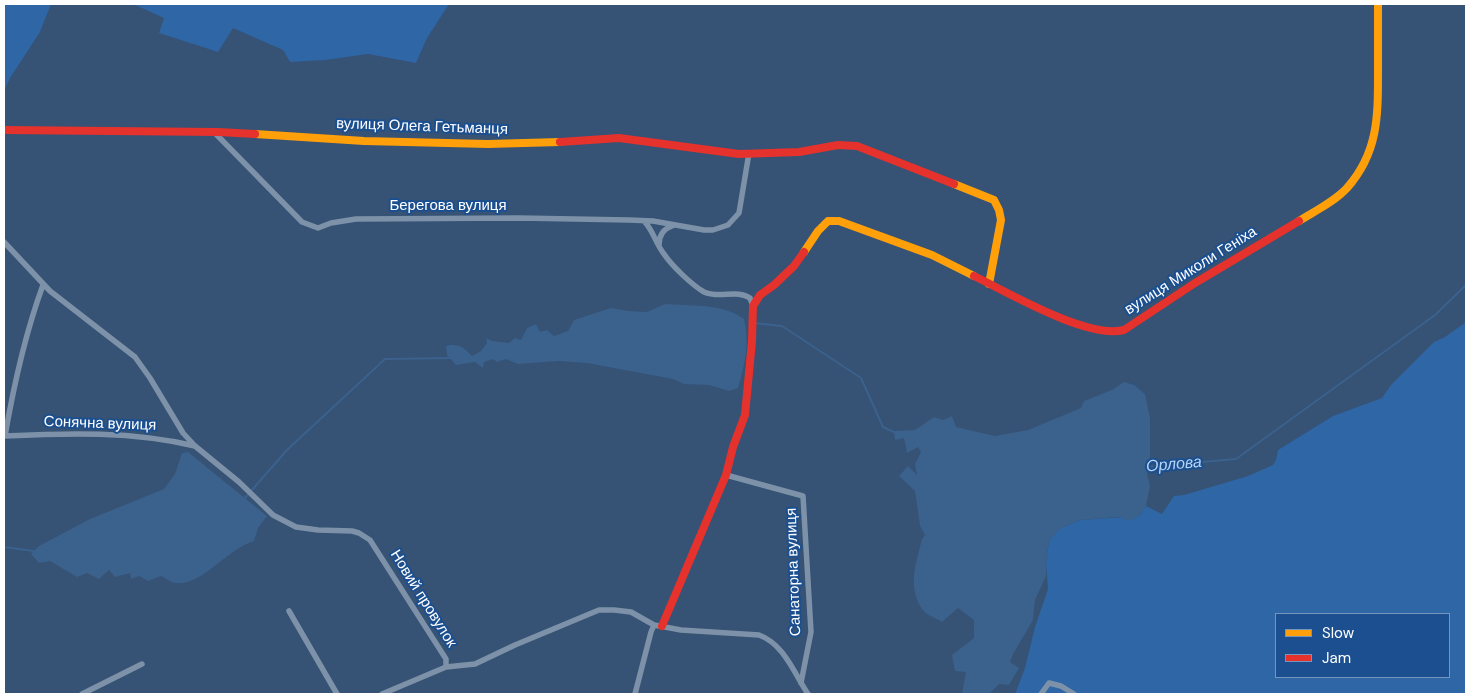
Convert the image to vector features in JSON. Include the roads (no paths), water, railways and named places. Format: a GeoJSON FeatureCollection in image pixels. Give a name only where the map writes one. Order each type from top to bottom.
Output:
{"type":"FeatureCollection","features":[{"type":"Feature","properties":{"kind":"street","name":"вулиця Миколи Геніха"},"geometry":{"type":"LineString","coordinates":[[753,306],[760,296],[794,266],[824,224],[828,221],[836,220],[932,255],[1048,314],[1098,332],[1116,332],[1132,326],[1195,284],[1336,199],[1347,188],[1365,162],[1376,132],[1378,117],[1378,4]]}},
{"type":"Feature","properties":{"kind":"street","name":"вулиця Олега Гетьманця"},"geometry":{"type":"LineString","coordinates":[[4,130],[214,132],[364,141],[488,144],[537,144],[619,138],[739,154],[799,152],[838,145],[858,146],[994,200],[999,206],[1001,220],[988,284]]}},
{"type":"Feature","properties":{"kind":"street","name":"Берегова вулиця"},"geometry":{"type":"LineString","coordinates":[[214,132],[302,222],[318,228],[331,223],[366,219],[519,218],[644,221],[704,230],[721,229],[734,220],[741,208],[750,153]]}},
{"type":"Feature","properties":{"kind":"street"},"geometry":{"type":"LineString","coordinates":[[635,694],[651,632],[658,626],[726,475],[733,446],[745,415],[752,341],[753,306],[750,298],[745,295],[714,295],[700,289],[664,255],[651,229],[644,221]]}},
{"type":"Feature","properties":{"kind":"street"},"geometry":{"type":"LineString","coordinates":[[659,246],[662,234],[667,228],[674,226]]}},
{"type":"Feature","properties":{"kind":"street"},"geometry":{"type":"LineString","coordinates":[[4,242],[43,285],[135,357],[150,378],[182,433],[195,446]]}},
{"type":"Feature","properties":{"kind":"street"},"geometry":{"type":"LineString","coordinates":[[4,436],[13,388],[27,332],[43,285]]}},
{"type":"Feature","properties":{"kind":"street","name":"Сонячна вулиця"},"geometry":{"type":"LineString","coordinates":[[4,436],[68,433],[99,434],[164,439],[195,446]]}},
{"type":"Feature","properties":{"kind":"street","name":"Новий провулок"},"geometry":{"type":"LineString","coordinates":[[195,446],[239,482],[280,520],[305,529],[352,531],[365,536],[375,545],[446,659],[446,667]]}},
{"type":"Feature","properties":{"kind":"street","name":"Санаторна вулиця"},"geometry":{"type":"LineString","coordinates":[[726,475],[803,496],[811,632],[801,683]]}},
{"type":"Feature","properties":{"kind":"street"},"geometry":{"type":"LineString","coordinates":[[382,694],[446,667],[475,664],[599,610],[614,610],[631,612],[658,626],[682,630],[765,637],[780,649],[808,694]]}},
{"type":"Feature","properties":{"kind":"street"},"geometry":{"type":"LineString","coordinates":[[290,611],[337,694]]}},
{"type":"Feature","properties":{"kind":"street"},"geometry":{"type":"LineString","coordinates":[[82,694],[142,664]]}},
{"type":"Feature","properties":{"kind":"street"},"geometry":{"type":"LineString","coordinates":[[1041,694],[1049,683],[1061,686],[1074,694]]}},
{"type":"Feature","properties":{"kind":"waterway","name":"Орлова"},"geometry":{"type":"LineString","coordinates":[[1146,467],[1236,459],[1435,315],[1466,285]]}},
{"type":"Feature","properties":{"kind":"waterway"},"geometry":{"type":"LineString","coordinates":[[754,323],[782,326],[861,378],[883,427],[896,433]]}},
{"type":"Feature","properties":{"kind":"waterway"},"geometry":{"type":"LineString","coordinates":[[244,499],[287,450],[385,359],[451,358]]}},
{"type":"Feature","properties":{"kind":"waterway"},"geometry":{"type":"LineString","coordinates":[[4,547],[34,551]]}}]}
